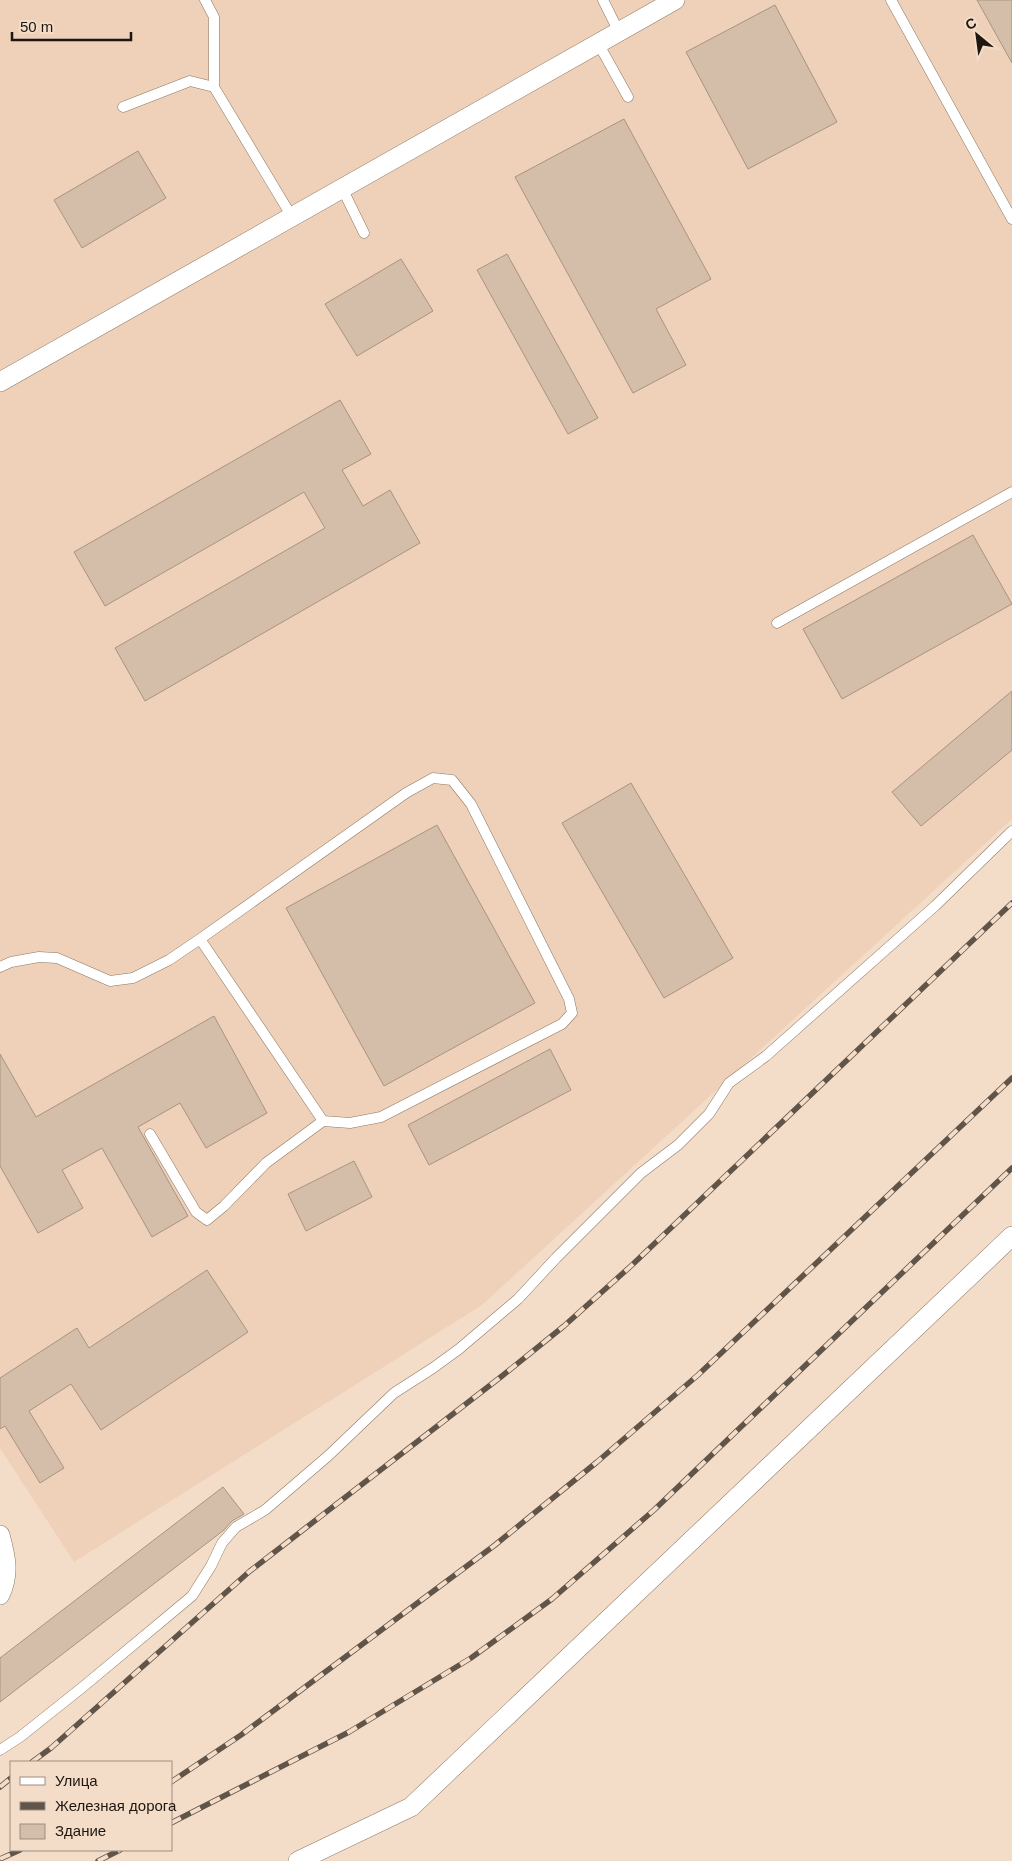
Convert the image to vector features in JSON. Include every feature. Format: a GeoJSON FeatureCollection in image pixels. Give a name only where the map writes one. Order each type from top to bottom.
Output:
{"type":"FeatureCollection","features":[{"type":"Feature","properties":{"kind":"street"},"geometry":{"type":"LineString","coordinates":[[0,382],[675,0]]}},
{"type":"Feature","properties":{"kind":"street"},"geometry":{"type":"LineString","coordinates":[[298,1861],[411,1807],[1012,1236]]}},
{"type":"Feature","properties":{"kind":"street"},"geometry":{"type":"LineString","coordinates":[[0,1536],[7,1563],[4,1586],[0,1595]]}},
{"type":"Feature","properties":{"kind":"lane"},"geometry":{"type":"LineString","coordinates":[[205,0],[214,17],[214,87],[292,217]]}},
{"type":"Feature","properties":{"kind":"lane"},"geometry":{"type":"LineString","coordinates":[[603,0],[619,32]]}},
{"type":"Feature","properties":{"kind":"lane"},"geometry":{"type":"LineString","coordinates":[[890,0],[1012,219]]}},
{"type":"Feature","properties":{"kind":"lane"},"geometry":{"type":"LineString","coordinates":[[598,44],[628,97]]}},
{"type":"Feature","properties":{"kind":"lane"},"geometry":{"type":"LineString","coordinates":[[123,107],[190,81],[214,87]]}},
{"type":"Feature","properties":{"kind":"lane"},"geometry":{"type":"LineString","coordinates":[[342,188],[364,233]]}},
{"type":"Feature","properties":{"kind":"lane"},"geometry":{"type":"LineString","coordinates":[[777,623],[1012,492]]}},
{"type":"Feature","properties":{"kind":"lane"},"geometry":{"type":"LineString","coordinates":[[0,968],[11,962],[39,957],[57,958],[110,981],[133,978],[169,960],[200,940],[406,792],[433,778],[452,780],[471,804],[569,1000],[572,1013],[562,1024],[381,1117],[350,1123],[323,1121],[266,1163],[224,1206],[207,1220],[196,1212],[150,1134]]}},
{"type":"Feature","properties":{"kind":"lane"},"geometry":{"type":"LineString","coordinates":[[0,1750],[49,1714],[192,1596],[212,1566],[222,1543],[236,1527],[272,1504],[328,1456],[394,1393],[459,1349],[518,1299],[641,1173],[678,1145],[709,1114],[729,1083],[766,1056],[812,1017],[936,906],[1012,831]]}},
{"type":"Feature","properties":{"kind":"lane"},"geometry":{"type":"LineString","coordinates":[[200,940],[323,1121]]}},
{"type":"Feature","properties":{"kind":"shaded area"},"geometry":{"type":"Polygon","coordinates":[[[0,0],[1012,0],[1012,819],[482,1305],[74,1562],[0,1448],[0,0]]]}},
{"type":"Feature","properties":{"kind":"building"},"geometry":{"type":"Polygon","coordinates":[[[977,0],[1012,0],[1012,63],[977,0]]]}},
{"type":"Feature","properties":{"kind":"building"},"geometry":{"type":"Polygon","coordinates":[[[775,5],[837,122],[748,169],[686,52],[775,5]]]}},
{"type":"Feature","properties":{"kind":"building"},"geometry":{"type":"Polygon","coordinates":[[[624,119],[711,279],[656,309],[686,365],[633,393],[515,177],[624,119]]]}},
{"type":"Feature","properties":{"kind":"building"},"geometry":{"type":"Polygon","coordinates":[[[138,151],[166,198],[82,248],[54,200],[138,151]]]}},
{"type":"Feature","properties":{"kind":"building"},"geometry":{"type":"Polygon","coordinates":[[[507,254],[598,418],[568,434],[477,270],[507,254]]]}},
{"type":"Feature","properties":{"kind":"building"},"geometry":{"type":"Polygon","coordinates":[[[401,259],[433,311],[357,356],[325,304],[401,259]]]}},
{"type":"Feature","properties":{"kind":"building"},"geometry":{"type":"Polygon","coordinates":[[[340,400],[371,454],[342,470],[363,506],[390,490],[420,543],[145,701],[115,648],[325,528],[304,492],[105,606],[74,552],[340,400]]]}},
{"type":"Feature","properties":{"kind":"building"},"geometry":{"type":"Polygon","coordinates":[[[973,535],[1012,604],[842,699],[803,629],[973,535]]]}},
{"type":"Feature","properties":{"kind":"building"},"geometry":{"type":"Polygon","coordinates":[[[1012,691],[1012,750],[921,826],[892,792],[1012,691]]]}},
{"type":"Feature","properties":{"kind":"building"},"geometry":{"type":"Polygon","coordinates":[[[631,783],[733,958],[664,998],[562,823],[631,783]]]}},
{"type":"Feature","properties":{"kind":"building"},"geometry":{"type":"Polygon","coordinates":[[[437,825],[535,1003],[384,1086],[286,908],[437,825]]]}},
{"type":"Feature","properties":{"kind":"building"},"geometry":{"type":"Polygon","coordinates":[[[214,1016],[267,1113],[206,1148],[180,1103],[138,1127],[188,1216],[152,1237],[102,1148],[62,1170],[83,1208],[38,1233],[0,1166],[0,1054],[36,1117],[214,1016]]]}},
{"type":"Feature","properties":{"kind":"building"},"geometry":{"type":"Polygon","coordinates":[[[550,1049],[571,1090],[429,1165],[408,1125],[550,1049]]]}},
{"type":"Feature","properties":{"kind":"building"},"geometry":{"type":"Polygon","coordinates":[[[354,1161],[372,1197],[306,1231],[288,1194],[354,1161]]]}},
{"type":"Feature","properties":{"kind":"building"},"geometry":{"type":"Polygon","coordinates":[[[207,1270],[248,1332],[101,1430],[71,1384],[29,1411],[64,1468],[40,1483],[5,1426],[0,1429],[0,1378],[77,1328],[89,1348],[207,1270]]]}},
{"type":"Feature","properties":{"kind":"building"},"geometry":{"type":"Polygon","coordinates":[[[223,1487],[244,1514],[232,1521],[224,1530],[0,1702],[0,1658],[223,1487]]]}},
{"type":"Feature","properties":{"kind":"railway"},"geometry":{"type":"LineString","coordinates":[[33,1761],[51,1748],[250,1571],[564,1326],[632,1265],[1012,903]]}},
{"type":"Feature","properties":{"kind":"railway"},"geometry":{"type":"LineString","coordinates":[[172,1781],[241,1735],[495,1545],[597,1462],[698,1375],[1012,1078]]}},
{"type":"Feature","properties":{"kind":"railway"},"geometry":{"type":"LineString","coordinates":[[172,1822],[349,1732],[471,1658],[552,1599],[654,1510],[1012,1168]]}},
{"type":"Feature","properties":{"kind":"railway"},"geometry":{"type":"LineString","coordinates":[[0,1787],[10,1779]]}},
{"type":"Feature","properties":{"kind":"railway"},"geometry":{"type":"LineString","coordinates":[[0,1859],[18,1851]]}},
{"type":"Feature","properties":{"kind":"railway"},"geometry":{"type":"LineString","coordinates":[[98,1861],[118,1851]]}}]}
